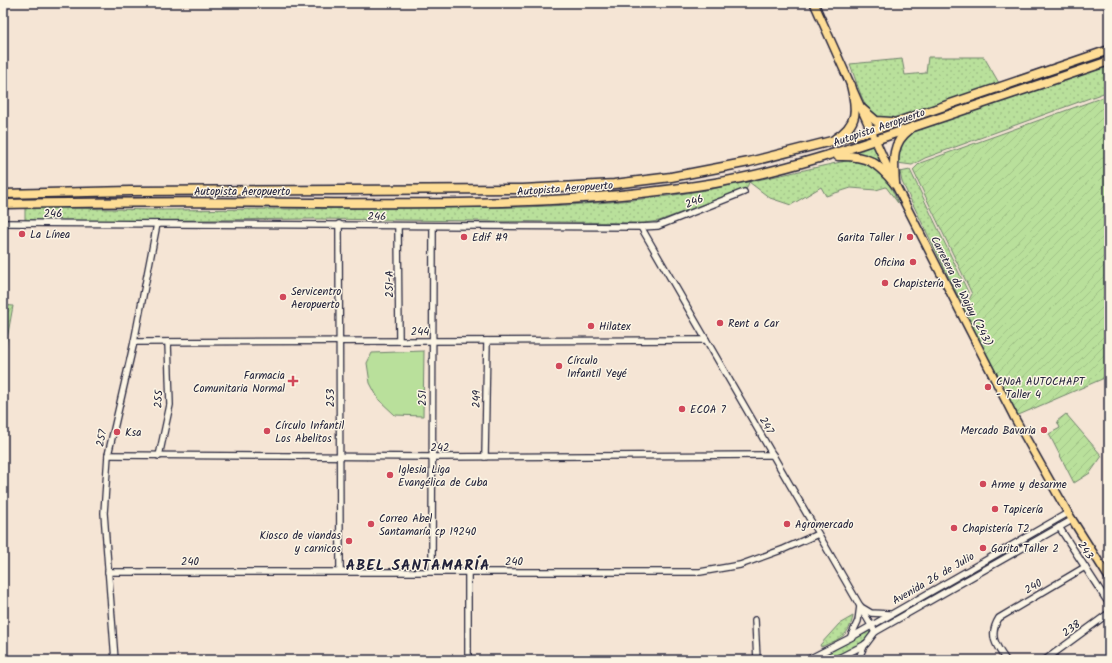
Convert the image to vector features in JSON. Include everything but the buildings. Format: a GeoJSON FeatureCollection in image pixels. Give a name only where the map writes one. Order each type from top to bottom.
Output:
{"type":"FeatureCollection","features":[{"type":"Feature","properties":{"kind":"highway","name":"Autopista Aeropuerto"},"geometry":{"type":"LineString","coordinates":[[3,192],[555,188],[671,177],[749,162],[871,131],[1109,50]]}},
{"type":"Feature","properties":{"kind":"highway","name":"Autopista Aeropuerto"},"geometry":{"type":"LineString","coordinates":[[3,204],[131,201],[413,203],[551,201],[614,196],[716,182],[766,172],[827,156],[876,141],[914,126],[1109,62]]}},
{"type":"Feature","properties":{"kind":"highway"},"geometry":{"type":"LineString","coordinates":[[827,143],[849,128],[853,120],[856,112],[851,85]]}},
{"type":"Feature","properties":{"kind":"highway"},"geometry":{"type":"LineString","coordinates":[[861,108],[876,120],[884,122],[902,121]]}},
{"type":"Feature","properties":{"kind":"highway"},"geometry":{"type":"LineString","coordinates":[[895,184],[893,156],[895,149],[903,135],[914,126]]}},
{"type":"Feature","properties":{"kind":"highway"},"geometry":{"type":"LineString","coordinates":[[827,156],[864,158],[882,168],[895,184]]}},
{"type":"Feature","properties":{"kind":"main road","name":"Carretera de Wajay (243)"},"geometry":{"type":"LineString","coordinates":[[814,3],[895,184],[1014,417],[1070,516],[1109,578]]}},
{"type":"Feature","properties":{"kind":"street","name":"246"},"geometry":{"type":"LineString","coordinates":[[3,223],[641,227],[658,226],[744,192]]}},
{"type":"Feature","properties":{"kind":"street","name":"257"},"geometry":{"type":"LineString","coordinates":[[116,658],[104,513],[108,455],[134,342],[157,224]]}},
{"type":"Feature","properties":{"kind":"street","name":"253"},"geometry":{"type":"LineString","coordinates":[[339,224],[340,571]]}},
{"type":"Feature","properties":{"kind":"street","name":"251-A"},"geometry":{"type":"LineString","coordinates":[[398,226],[399,341]]}},
{"type":"Feature","properties":{"kind":"street","name":"251"},"geometry":{"type":"LineString","coordinates":[[432,571],[433,226]]}},
{"type":"Feature","properties":{"kind":"street","name":"247"},"geometry":{"type":"LineString","coordinates":[[641,227],[875,632]]}},
{"type":"Feature","properties":{"kind":"street","name":"244"},"geometry":{"type":"LineString","coordinates":[[134,342],[706,340]]}},
{"type":"Feature","properties":{"kind":"street","name":"249"},"geometry":{"type":"LineString","coordinates":[[485,457],[487,341]]}},
{"type":"Feature","properties":{"kind":"street","name":"255"},"geometry":{"type":"LineString","coordinates":[[158,456],[170,405],[168,342]]}},
{"type":"Feature","properties":{"kind":"street","name":"242"},"geometry":{"type":"LineString","coordinates":[[108,455],[485,457],[772,454]]}},
{"type":"Feature","properties":{"kind":"street","name":"Avenida 26 de Julio"},"geometry":{"type":"LineString","coordinates":[[835,660],[866,644],[875,632],[1059,527],[1070,516]]}},
{"type":"Feature","properties":{"kind":"street","name":"Avenida 26 de Julio"},"geometry":{"type":"LineString","coordinates":[[807,660],[850,638],[980,563],[1070,516]]}},
{"type":"Feature","properties":{"kind":"street","name":"243"},"geometry":{"type":"LineString","coordinates":[[1059,527],[1109,604]]}},
{"type":"Feature","properties":{"kind":"street","name":"240"},"geometry":{"type":"LineString","coordinates":[[108,572],[700,572],[740,565],[784,549],[818,534]]}},
{"type":"Feature","properties":{"kind":"street"},"geometry":{"type":"LineString","coordinates":[[980,563],[984,570]]}},
{"type":"Feature","properties":{"kind":"street","name":"240"},"geometry":{"type":"LineString","coordinates":[[1006,660],[997,647],[994,636],[994,626],[999,618],[1086,567]]}},
{"type":"Feature","properties":{"kind":"street"},"geometry":{"type":"LineString","coordinates":[[468,571],[468,660]]}},
{"type":"Feature","properties":{"kind":"street"},"geometry":{"type":"LineString","coordinates":[[850,638],[858,621],[860,606],[870,613],[891,614]]}},
{"type":"Feature","properties":{"kind":"street","name":"238"},"geometry":{"type":"LineString","coordinates":[[1045,660],[1109,613]]}},
{"type":"Feature","properties":{"kind":"street"},"geometry":{"type":"LineString","coordinates":[[755,620],[757,660]]}},
{"type":"Feature","properties":{"kind":"street"},"geometry":{"type":"LineString","coordinates":[[858,660],[866,644]]}},
{"type":"Feature","properties":{"kind":"street"},"geometry":{"type":"LineString","coordinates":[[820,654],[823,660]]}},
{"type":"Feature","properties":{"kind":"street"},"geometry":{"type":"LineString","coordinates":[[116,658],[122,660]]}},
{"type":"Feature","properties":{"kind":"green space"},"geometry":{"type":"Polygon","coordinates":[[[928,57],[984,57],[999,83],[897,118],[888,119],[876,117],[869,111],[850,64],[902,59],[905,75],[926,73],[928,57]]]}},
{"type":"Feature","properties":{"kind":"green space"},"geometry":{"type":"Polygon","coordinates":[[[1109,66],[1109,91],[925,158],[912,165],[897,163],[900,144],[913,130],[1109,66]]]}},
{"type":"Feature","properties":{"kind":"green space"},"geometry":{"type":"Polygon","coordinates":[[[1109,95],[1109,376],[1014,417],[959,309],[968,302],[972,294],[913,170],[920,163],[1109,95]]]}},
{"type":"Feature","properties":{"kind":"green space"},"geometry":{"type":"Polygon","coordinates":[[[873,145],[883,166],[869,156],[847,153],[873,145]]]}},
{"type":"Feature","properties":{"kind":"green space"},"geometry":{"type":"Polygon","coordinates":[[[850,160],[868,164],[881,173],[890,186],[898,203],[886,187],[876,190],[851,188],[826,196],[821,187],[791,205],[770,198],[749,182],[747,188],[659,221],[644,223],[315,219],[85,221],[25,220],[25,207],[155,210],[526,207],[597,203],[668,196],[760,180],[850,160]]]}},
{"type":"Feature","properties":{"kind":"green space"},"geometry":{"type":"Polygon","coordinates":[[[910,170],[969,294],[966,300],[960,300],[902,182],[900,172],[910,170]]]}},
{"type":"Feature","properties":{"kind":"green space"},"geometry":{"type":"Polygon","coordinates":[[[3,305],[13,306],[3,361],[3,305]]]}},
{"type":"Feature","properties":{"kind":"green space"},"geometry":{"type":"Polygon","coordinates":[[[424,351],[423,416],[395,415],[379,400],[370,383],[367,363],[372,353],[424,351]]]}},
{"type":"Feature","properties":{"kind":"green space"},"geometry":{"type":"Polygon","coordinates":[[[1066,414],[1102,456],[1090,473],[1074,483],[1049,434],[1060,428],[1057,421],[1066,414]]]}},
{"type":"Feature","properties":{"kind":"green space"},"geometry":{"type":"Polygon","coordinates":[[[853,616],[849,629],[846,633],[838,639],[821,647],[820,645],[839,624],[853,616]]]}},
{"type":"Feature","properties":{"kind":"green space"},"geometry":{"type":"Polygon","coordinates":[[[869,631],[870,635],[861,644],[830,659],[826,657],[828,653],[869,631]]]}},
{"type":"Feature","properties":{"kind":"place","name":"La Línea"},"geometry":{"type":"Point","coordinates":[22,234]}},
{"type":"Feature","properties":{"kind":"place","name":"Edif #9"},"geometry":{"type":"Point","coordinates":[464,237]}},
{"type":"Feature","properties":{"kind":"place","name":"Garita Taller 1"},"geometry":{"type":"Point","coordinates":[910,237]}},
{"type":"Feature","properties":{"kind":"place","name":"Oficina"},"geometry":{"type":"Point","coordinates":[913,262]}},
{"type":"Feature","properties":{"kind":"place","name":"Chapistería"},"geometry":{"type":"Point","coordinates":[885,283]}},
{"type":"Feature","properties":{"kind":"place","name":"Servicentro Aeropuerto"},"geometry":{"type":"Point","coordinates":[283,297]}},
{"type":"Feature","properties":{"kind":"place","name":"Rent a Car"},"geometry":{"type":"Point","coordinates":[720,323]}},
{"type":"Feature","properties":{"kind":"place","name":"Hilatex"},"geometry":{"type":"Point","coordinates":[591,326]}},
{"type":"Feature","properties":{"kind":"place","name":"Círculo Infantil Yeyé"},"geometry":{"type":"Point","coordinates":[559,366]}},
{"type":"Feature","properties":{"kind":"place","name":"Farmacia Comunitaria Normal"},"geometry":{"type":"Point","coordinates":[293,381]}},
{"type":"Feature","properties":{"kind":"place","name":"CNoA AUTOCHAPT - Taller 4"},"geometry":{"type":"Point","coordinates":[988,387]}},
{"type":"Feature","properties":{"kind":"place","name":"ECOA 7"},"geometry":{"type":"Point","coordinates":[682,409]}},
{"type":"Feature","properties":{"kind":"place","name":"Mercado Bavaria"},"geometry":{"type":"Point","coordinates":[1044,430]}},
{"type":"Feature","properties":{"kind":"place","name":"Círculo Infantil Los Abelitos"},"geometry":{"type":"Point","coordinates":[267,431]}},
{"type":"Feature","properties":{"kind":"place","name":"Ksa"},"geometry":{"type":"Point","coordinates":[117,432]}},
{"type":"Feature","properties":{"kind":"place","name":"Iglesia Liga Evangélica de Cuba"},"geometry":{"type":"Point","coordinates":[390,475]}},
{"type":"Feature","properties":{"kind":"place","name":"Arme y desarme"},"geometry":{"type":"Point","coordinates":[983,484]}},
{"type":"Feature","properties":{"kind":"place","name":"Tapicería"},"geometry":{"type":"Point","coordinates":[995,509]}},
{"type":"Feature","properties":{"kind":"place","name":"Correo Abel Santamaría cp 19240"},"geometry":{"type":"Point","coordinates":[371,524]}},
{"type":"Feature","properties":{"kind":"place","name":"Agromercado"},"geometry":{"type":"Point","coordinates":[787,524]}},
{"type":"Feature","properties":{"kind":"place","name":"Chapistería T2"},"geometry":{"type":"Point","coordinates":[954,528]}},
{"type":"Feature","properties":{"kind":"place","name":"Kiosco de viandas y carnicos"},"geometry":{"type":"Point","coordinates":[349,541]}},
{"type":"Feature","properties":{"kind":"place","name":"Garita Taller 2"},"geometry":{"type":"Point","coordinates":[983,548]}},
{"type":"Feature","properties":{"kind":"district","name":"ABEL SANTAMARÍA"},"geometry":{"type":"Point","coordinates":[418,565]}}]}
